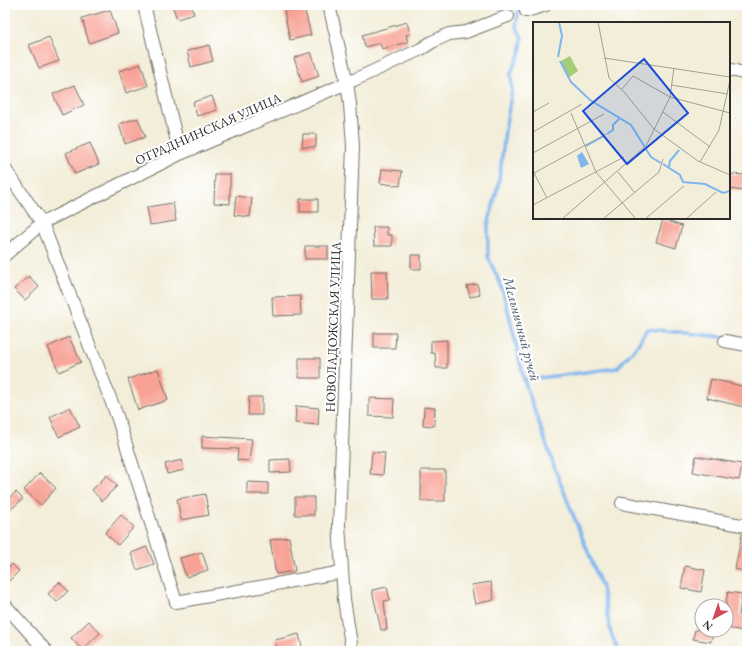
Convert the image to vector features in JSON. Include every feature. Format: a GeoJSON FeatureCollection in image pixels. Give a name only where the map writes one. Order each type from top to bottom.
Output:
{"type":"FeatureCollection","features":[{"type":"Feature","properties":{"kind":"street"},"geometry":{"type":"LineString","coordinates":[[144,5],[180,154]]}},
{"type":"Feature","properties":{"kind":"street","name":"НОВОЛАДОЖСКАЯ УЛИЦА"},"geometry":{"type":"LineString","coordinates":[[329,5],[347,82],[353,146],[350,269],[341,456],[340,525],[344,599],[352,651]]}},
{"type":"Feature","properties":{"kind":"street"},"geometry":{"type":"LineString","coordinates":[[526,11],[546,5]]}},
{"type":"Feature","properties":{"kind":"street","name":"ОТРАДНИНСКАЯ УЛИЦА"},"geometry":{"type":"LineString","coordinates":[[5,256],[42,223],[180,154],[421,50],[432,42],[449,34],[466,32],[508,16]]}},
{"type":"Feature","properties":{"kind":"street"},"geometry":{"type":"LineString","coordinates":[[732,70],[747,74]]}},
{"type":"Feature","properties":{"kind":"street"},"geometry":{"type":"LineString","coordinates":[[5,169],[42,223],[117,416],[176,602],[342,572]]}},
{"type":"Feature","properties":{"kind":"street"},"geometry":{"type":"LineString","coordinates":[[725,341],[747,345]]}},
{"type":"Feature","properties":{"kind":"street"},"geometry":{"type":"LineString","coordinates":[[622,503],[747,526]]}},
{"type":"Feature","properties":{"kind":"street"},"geometry":{"type":"LineString","coordinates":[[5,605],[46,651]]}},
{"type":"Feature","properties":{"kind":"building"},"geometry":{"type":"Polygon","coordinates":[[[172,5],[191,5],[194,14],[177,19],[172,5]]]}},
{"type":"Feature","properties":{"kind":"building"},"geometry":{"type":"Polygon","coordinates":[[[304,7],[311,35],[290,40],[284,11],[304,7]]]}},
{"type":"Feature","properties":{"kind":"building"},"geometry":{"type":"Polygon","coordinates":[[[110,10],[118,33],[89,43],[82,18],[110,10]]]}},
{"type":"Feature","properties":{"kind":"building"},"geometry":{"type":"Polygon","coordinates":[[[407,22],[410,34],[406,35],[408,42],[382,49],[380,43],[365,47],[362,35],[407,22]]]}},
{"type":"Feature","properties":{"kind":"building"},"geometry":{"type":"Polygon","coordinates":[[[49,37],[59,61],[39,68],[29,45],[49,37]]]}},
{"type":"Feature","properties":{"kind":"building"},"geometry":{"type":"Polygon","coordinates":[[[209,45],[213,61],[191,67],[187,51],[209,45]]]}},
{"type":"Feature","properties":{"kind":"building"},"geometry":{"type":"Polygon","coordinates":[[[311,52],[319,76],[302,82],[294,58],[311,52]]]}},
{"type":"Feature","properties":{"kind":"building"},"geometry":{"type":"Polygon","coordinates":[[[141,64],[148,86],[126,93],[119,71],[141,64]]]}},
{"type":"Feature","properties":{"kind":"building"},"geometry":{"type":"Polygon","coordinates":[[[75,85],[84,105],[62,115],[53,94],[75,85]]]}},
{"type":"Feature","properties":{"kind":"building"},"geometry":{"type":"Polygon","coordinates":[[[212,96],[217,110],[197,116],[193,102],[212,96]]]}},
{"type":"Feature","properties":{"kind":"building"},"geometry":{"type":"Polygon","coordinates":[[[138,118],[145,137],[125,144],[119,124],[138,118]]]}},
{"type":"Feature","properties":{"kind":"building"},"geometry":{"type":"Polygon","coordinates":[[[303,134],[316,134],[316,147],[302,147],[303,134]]]}},
{"type":"Feature","properties":{"kind":"building"},"geometry":{"type":"Polygon","coordinates":[[[90,143],[99,164],[75,174],[66,153],[90,143]]]}},
{"type":"Feature","properties":{"kind":"building"},"geometry":{"type":"Polygon","coordinates":[[[382,169],[402,171],[400,186],[380,183],[382,169]]]}},
{"type":"Feature","properties":{"kind":"building"},"geometry":{"type":"Polygon","coordinates":[[[215,174],[230,174],[230,204],[214,203],[215,174]]]}},
{"type":"Feature","properties":{"kind":"building"},"geometry":{"type":"Polygon","coordinates":[[[730,174],[746,175],[744,191],[730,189],[730,174]]]}},
{"type":"Feature","properties":{"kind":"building"},"geometry":{"type":"Polygon","coordinates":[[[236,196],[252,198],[250,217],[234,215],[236,196]]]}},
{"type":"Feature","properties":{"kind":"building"},"geometry":{"type":"Polygon","coordinates":[[[300,199],[318,199],[318,212],[300,212],[300,199]]]}},
{"type":"Feature","properties":{"kind":"building"},"geometry":{"type":"Polygon","coordinates":[[[173,203],[176,221],[150,225],[147,207],[173,203]]]}},
{"type":"Feature","properties":{"kind":"building"},"geometry":{"type":"Polygon","coordinates":[[[663,220],[682,226],[676,248],[656,242],[663,220]]]}},
{"type":"Feature","properties":{"kind":"building"},"geometry":{"type":"Polygon","coordinates":[[[373,227],[387,227],[387,235],[392,235],[392,246],[374,246],[373,227]]]}},
{"type":"Feature","properties":{"kind":"building"},"geometry":{"type":"Polygon","coordinates":[[[305,246],[328,246],[328,259],[305,259],[305,246]]]}},
{"type":"Feature","properties":{"kind":"building"},"geometry":{"type":"Polygon","coordinates":[[[411,255],[421,255],[421,269],[411,269],[411,255]]]}},
{"type":"Feature","properties":{"kind":"building"},"geometry":{"type":"Polygon","coordinates":[[[371,271],[387,271],[388,299],[372,299],[371,271]]]}},
{"type":"Feature","properties":{"kind":"building"},"geometry":{"type":"Polygon","coordinates":[[[29,276],[39,287],[25,300],[14,289],[29,276]]]}},
{"type":"Feature","properties":{"kind":"building"},"geometry":{"type":"Polygon","coordinates":[[[477,284],[480,295],[470,297],[467,286],[477,284]]]}},
{"type":"Feature","properties":{"kind":"building"},"geometry":{"type":"Polygon","coordinates":[[[300,296],[301,315],[273,316],[272,297],[300,296]]]}},
{"type":"Feature","properties":{"kind":"building"},"geometry":{"type":"Polygon","coordinates":[[[374,333],[396,333],[395,348],[374,348],[374,333]]]}},
{"type":"Feature","properties":{"kind":"building"},"geometry":{"type":"Polygon","coordinates":[[[69,337],[81,362],[59,372],[48,347],[69,337]]]}},
{"type":"Feature","properties":{"kind":"building"},"geometry":{"type":"Polygon","coordinates":[[[447,340],[447,368],[436,368],[435,353],[431,353],[431,341],[447,340]]]}},
{"type":"Feature","properties":{"kind":"building"},"geometry":{"type":"Polygon","coordinates":[[[299,358],[320,358],[320,378],[299,378],[299,358]]]}},
{"type":"Feature","properties":{"kind":"building"},"geometry":{"type":"Polygon","coordinates":[[[158,369],[168,400],[138,410],[128,379],[158,369]]]}},
{"type":"Feature","properties":{"kind":"building"},"geometry":{"type":"Polygon","coordinates":[[[711,379],[747,387],[744,407],[707,398],[711,379]]]}},
{"type":"Feature","properties":{"kind":"building"},"geometry":{"type":"Polygon","coordinates":[[[249,397],[262,397],[262,415],[248,415],[249,397]]]}},
{"type":"Feature","properties":{"kind":"building"},"geometry":{"type":"Polygon","coordinates":[[[369,398],[394,399],[393,417],[369,416],[369,398]]]}},
{"type":"Feature","properties":{"kind":"building"},"geometry":{"type":"Polygon","coordinates":[[[296,406],[319,408],[318,425],[295,423],[296,406]]]}},
{"type":"Feature","properties":{"kind":"building"},"geometry":{"type":"Polygon","coordinates":[[[70,407],[80,427],[59,437],[50,417],[70,407]]]}},
{"type":"Feature","properties":{"kind":"building"},"geometry":{"type":"Polygon","coordinates":[[[424,407],[435,408],[434,426],[423,425],[424,407]]]}},
{"type":"Feature","properties":{"kind":"building"},"geometry":{"type":"Polygon","coordinates":[[[202,436],[252,439],[249,461],[237,460],[238,449],[202,448],[202,436]]]}},
{"type":"Feature","properties":{"kind":"building"},"geometry":{"type":"Polygon","coordinates":[[[372,452],[385,453],[383,475],[370,474],[372,452]]]}},
{"type":"Feature","properties":{"kind":"building"},"geometry":{"type":"Polygon","coordinates":[[[696,456],[742,464],[739,480],[693,472],[696,456]]]}},
{"type":"Feature","properties":{"kind":"building"},"geometry":{"type":"Polygon","coordinates":[[[290,459],[291,472],[270,473],[270,460],[290,459]]]}},
{"type":"Feature","properties":{"kind":"building"},"geometry":{"type":"Polygon","coordinates":[[[182,460],[184,470],[167,474],[165,464],[182,460]]]}},
{"type":"Feature","properties":{"kind":"building"},"geometry":{"type":"Polygon","coordinates":[[[421,470],[445,470],[445,501],[421,501],[421,470]]]}},
{"type":"Feature","properties":{"kind":"building"},"geometry":{"type":"Polygon","coordinates":[[[40,473],[56,488],[41,505],[24,490],[40,473]]]}},
{"type":"Feature","properties":{"kind":"building"},"geometry":{"type":"Polygon","coordinates":[[[107,475],[117,486],[102,501],[92,490],[107,475]]]}},
{"type":"Feature","properties":{"kind":"building"},"geometry":{"type":"Polygon","coordinates":[[[247,482],[268,483],[268,494],[247,494],[247,482]]]}},
{"type":"Feature","properties":{"kind":"building"},"geometry":{"type":"Polygon","coordinates":[[[16,492],[23,499],[10,510],[5,504],[5,501],[16,492]]]}},
{"type":"Feature","properties":{"kind":"building"},"geometry":{"type":"Polygon","coordinates":[[[205,494],[209,515],[181,520],[177,499],[205,494]]]}},
{"type":"Feature","properties":{"kind":"building"},"geometry":{"type":"Polygon","coordinates":[[[295,497],[314,497],[314,515],[295,515],[295,497]]]}},
{"type":"Feature","properties":{"kind":"building"},"geometry":{"type":"Polygon","coordinates":[[[121,515],[134,527],[118,545],[105,533],[121,515]]]}},
{"type":"Feature","properties":{"kind":"building"},"geometry":{"type":"Polygon","coordinates":[[[742,534],[747,534],[747,572],[735,569],[742,534]]]}},
{"type":"Feature","properties":{"kind":"building"},"geometry":{"type":"Polygon","coordinates":[[[289,537],[295,571],[276,574],[270,540],[289,537]]]}},
{"type":"Feature","properties":{"kind":"building"},"geometry":{"type":"Polygon","coordinates":[[[147,547],[154,564],[137,570],[131,553],[147,547]]]}},
{"type":"Feature","properties":{"kind":"building"},"geometry":{"type":"Polygon","coordinates":[[[202,552],[208,570],[186,577],[180,558],[202,552]]]}},
{"type":"Feature","properties":{"kind":"building"},"geometry":{"type":"Polygon","coordinates":[[[12,564],[19,571],[5,585],[5,571],[12,564]]]}},
{"type":"Feature","properties":{"kind":"building"},"geometry":{"type":"Polygon","coordinates":[[[685,566],[705,570],[701,592],[681,588],[685,566]]]}},
{"type":"Feature","properties":{"kind":"building"},"geometry":{"type":"Polygon","coordinates":[[[59,582],[68,591],[57,602],[48,594],[59,582]]]}},
{"type":"Feature","properties":{"kind":"building"},"geometry":{"type":"Polygon","coordinates":[[[491,582],[494,600],[475,604],[471,585],[491,582]]]}},
{"type":"Feature","properties":{"kind":"building"},"geometry":{"type":"Polygon","coordinates":[[[387,587],[390,600],[384,601],[387,630],[381,630],[372,590],[387,587]]]}},
{"type":"Feature","properties":{"kind":"building"},"geometry":{"type":"Polygon","coordinates":[[[728,592],[742,594],[739,615],[746,616],[744,631],[734,629],[734,598],[727,598],[728,592]]]}},
{"type":"Feature","properties":{"kind":"building"},"geometry":{"type":"Polygon","coordinates":[[[89,621],[100,633],[82,650],[71,638],[89,621]]]}},
{"type":"Feature","properties":{"kind":"building"},"geometry":{"type":"Polygon","coordinates":[[[299,634],[303,651],[278,651],[275,640],[299,634]]]}},
{"type":"Feature","properties":{"kind":"building"},"geometry":{"type":"Polygon","coordinates":[[[694,634],[694,638],[712,638],[711,642],[693,639],[694,634]]]}},
{"type":"Feature","properties":{"kind":"waterway","name":"Мельничный ручей"},"geometry":{"type":"LineString","coordinates":[[520,5],[516,25],[522,38],[520,54],[511,72],[512,91],[505,130],[498,186],[488,225],[488,257],[501,285],[524,380],[556,472],[602,587],[611,634],[619,651]]}},
{"type":"Feature","properties":{"kind":"waterway"},"geometry":{"type":"LineString","coordinates":[[524,380],[617,368],[637,346],[647,329],[724,337]]}}]}
